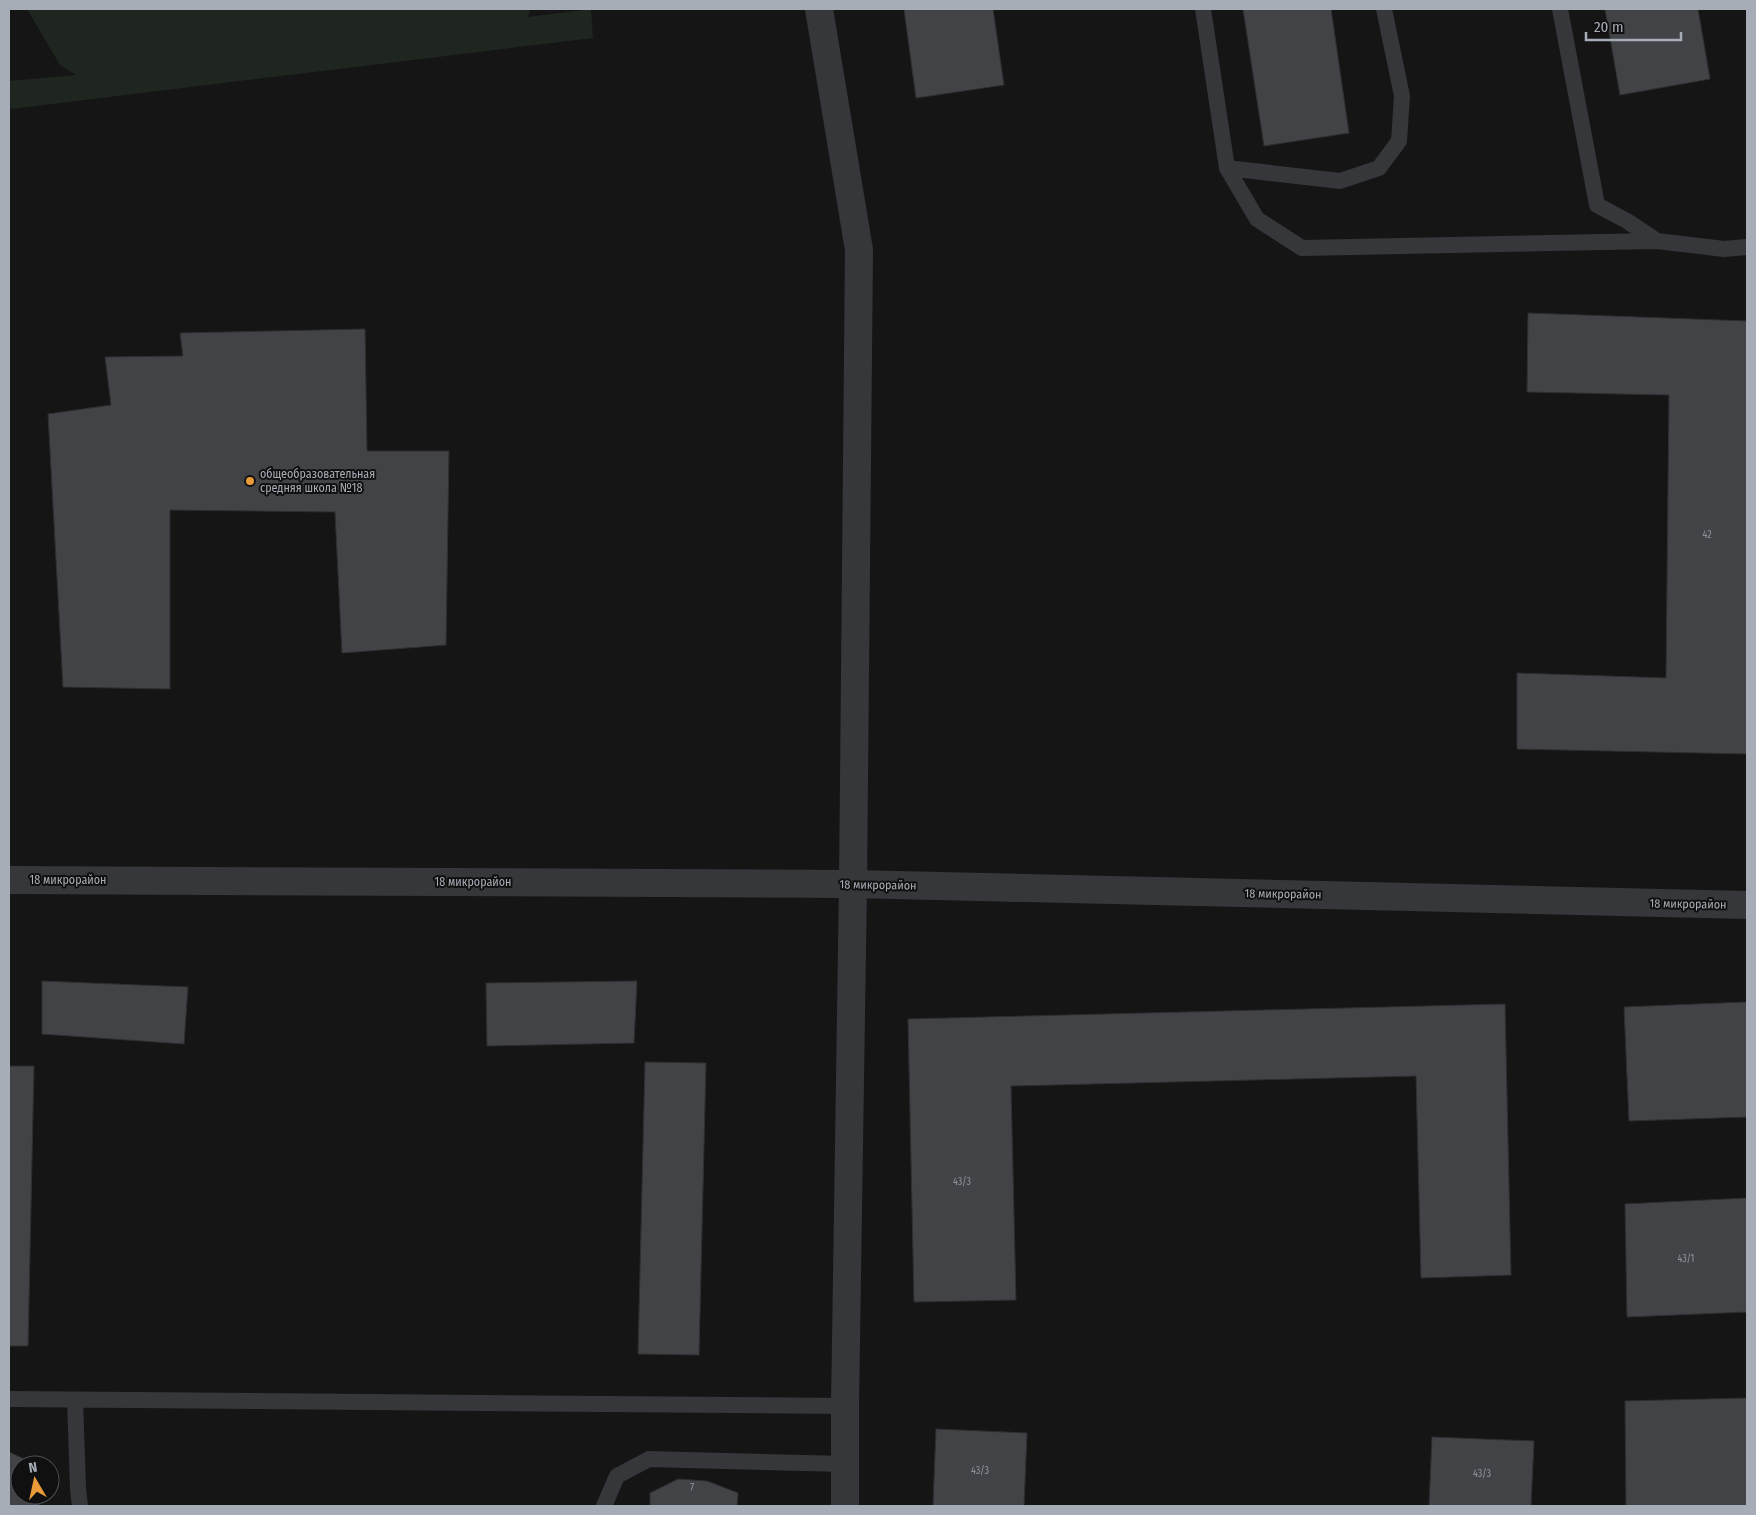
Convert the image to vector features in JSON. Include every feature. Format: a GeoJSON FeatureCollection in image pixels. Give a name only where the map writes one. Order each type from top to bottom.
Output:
{"type":"FeatureCollection","features":[{"type":"Feature","properties":{"kind":"street"},"geometry":{"type":"LineString","coordinates":[[819,9],[858,250],[853,884],[845,1506]]}},
{"type":"Feature","properties":{"kind":"street","name":"18 микрорайон"},"geometry":{"type":"LineString","coordinates":[[9,880],[853,884],[1747,905]]}},
{"type":"Feature","properties":{"kind":"lane"},"geometry":{"type":"LineString","coordinates":[[1203,9],[1227,168],[1257,219],[1302,248],[1657,241],[1724,249],[1747,247]]}},
{"type":"Feature","properties":{"kind":"lane"},"geometry":{"type":"LineString","coordinates":[[1227,168],[1340,181],[1379,168],[1399,142],[1402,96],[1384,9]]}},
{"type":"Feature","properties":{"kind":"lane"},"geometry":{"type":"LineString","coordinates":[[1560,9],[1597,206],[1627,221],[1657,241]]}},
{"type":"Feature","properties":{"kind":"lane"},"geometry":{"type":"LineString","coordinates":[[9,1400],[845,1406]]}},
{"type":"Feature","properties":{"kind":"lane"},"geometry":{"type":"LineString","coordinates":[[76,1400],[80,1506]]}},
{"type":"Feature","properties":{"kind":"lane"},"geometry":{"type":"LineString","coordinates":[[604,1506],[617,1476],[649,1459],[845,1464]]}},
{"type":"Feature","properties":{"kind":"shaded area"},"geometry":{"type":"Polygon","coordinates":[[[27,9],[530,9],[528,17],[591,9],[593,38],[11,109],[9,81],[76,75],[60,65],[27,9]]]}},
{"type":"Feature","properties":{"kind":"building"},"geometry":{"type":"Polygon","coordinates":[[[904,9],[993,9],[1004,85],[916,98],[904,9]]]}},
{"type":"Feature","properties":{"kind":"building"},"geometry":{"type":"Polygon","coordinates":[[[1243,9],[1331,9],[1349,133],[1264,146],[1243,9]]]}},
{"type":"Feature","properties":{"kind":"building"},"geometry":{"type":"Polygon","coordinates":[[[1605,9],[1698,9],[1710,79],[1620,95],[1605,9]]]}},
{"type":"Feature","properties":{"kind":"building"},"geometry":{"type":"Polygon","coordinates":[[[1528,313],[1747,321],[1747,754],[1517,749],[1517,673],[1666,678],[1669,395],[1527,392],[1528,313]]]}},
{"type":"Feature","properties":{"kind":"building","name":"общеобразовательная средняя школа №18"},"geometry":{"type":"Polygon","coordinates":[[[365,329],[367,451],[449,451],[446,645],[342,653],[335,512],[170,510],[170,689],[63,687],[48,414],[111,405],[105,357],[183,356],[180,333],[365,329]]]}},
{"type":"Feature","properties":{"kind":"building"},"geometry":{"type":"Polygon","coordinates":[[[42,981],[188,987],[184,1044],[42,1034],[42,981]]]}},
{"type":"Feature","properties":{"kind":"building"},"geometry":{"type":"Polygon","coordinates":[[[637,981],[634,1043],[487,1046],[486,983],[637,981]]]}},
{"type":"Feature","properties":{"kind":"building"},"geometry":{"type":"Polygon","coordinates":[[[1747,1002],[1747,1117],[1629,1121],[1624,1007],[1747,1002]]]}},
{"type":"Feature","properties":{"kind":"building"},"geometry":{"type":"Polygon","coordinates":[[[1505,1004],[1511,1275],[1421,1278],[1416,1076],[1011,1086],[1016,1300],[914,1302],[908,1019],[1505,1004]]]}},
{"type":"Feature","properties":{"kind":"building"},"geometry":{"type":"Polygon","coordinates":[[[645,1062],[706,1063],[699,1355],[638,1354],[645,1062]]]}},
{"type":"Feature","properties":{"kind":"building"},"geometry":{"type":"Polygon","coordinates":[[[9,1066],[34,1066],[28,1346],[9,1346],[9,1066]]]}},
{"type":"Feature","properties":{"kind":"building"},"geometry":{"type":"Polygon","coordinates":[[[1747,1198],[1747,1312],[1627,1317],[1625,1204],[1747,1198]]]}},
{"type":"Feature","properties":{"kind":"building"},"geometry":{"type":"Polygon","coordinates":[[[1747,1398],[1747,1506],[1626,1506],[1625,1401],[1747,1398]]]}},
{"type":"Feature","properties":{"kind":"building"},"geometry":{"type":"Polygon","coordinates":[[[936,1429],[1027,1433],[1024,1506],[933,1506],[936,1429]]]}},
{"type":"Feature","properties":{"kind":"building"},"geometry":{"type":"Polygon","coordinates":[[[1432,1437],[1534,1441],[1531,1506],[1429,1506],[1432,1437]]]}},
{"type":"Feature","properties":{"kind":"building"},"geometry":{"type":"Polygon","coordinates":[[[9,1452],[15,1455],[10,1455],[10,1505],[39,1506],[9,1506],[9,1452]]]}},
{"type":"Feature","properties":{"kind":"building"},"geometry":{"type":"Polygon","coordinates":[[[678,1479],[707,1481],[738,1493],[737,1506],[650,1506],[650,1493],[678,1479]]]}},
{"type":"Feature","properties":{"kind":"place","name":"общеобразовательная средняя школа №18"},"geometry":{"type":"Point","coordinates":[250,481]}}]}
